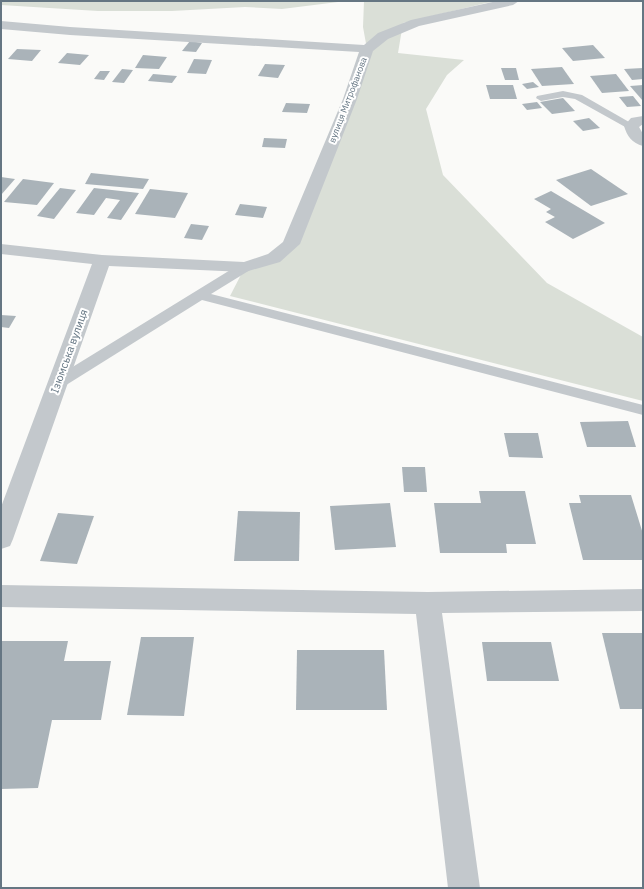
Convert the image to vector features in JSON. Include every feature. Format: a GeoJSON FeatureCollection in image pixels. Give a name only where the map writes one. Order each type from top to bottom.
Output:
{"type":"FeatureCollection","features":[{"type":"Feature","properties":{"kind":"street"},"geometry":{"type":"LineString","coordinates":[[367,49],[382,36],[415,23],[512,1]]}},
{"type":"Feature","properties":{"kind":"street","name":"вулиця Митрофанова"},"geometry":{"type":"LineString","coordinates":[[1,25],[70,31],[367,49],[350,99],[291,244],[274,258],[245,267],[102,260]]}},
{"type":"Feature","properties":{"kind":"street"},"geometry":{"type":"LineString","coordinates":[[637,123],[634,134],[643,141]]}},
{"type":"Feature","properties":{"kind":"street"},"geometry":{"type":"LineString","coordinates":[[1,249],[102,260]]}},
{"type":"Feature","properties":{"kind":"street","name":"Ізюмська вулиця"},"geometry":{"type":"LineString","coordinates":[[1,539],[102,260]]}},
{"type":"Feature","properties":{"kind":"street"},"geometry":{"type":"LineString","coordinates":[[1,596],[428,603],[643,600]]}},
{"type":"Feature","properties":{"kind":"street"},"geometry":{"type":"LineString","coordinates":[[428,603],[464,888]]}},
{"type":"Feature","properties":{"kind":"lane"},"geometry":{"type":"LineString","coordinates":[[541,98],[564,94],[578,97],[637,123]]}},
{"type":"Feature","properties":{"kind":"lane"},"geometry":{"type":"LineString","coordinates":[[58,383],[245,267]]}},
{"type":"Feature","properties":{"kind":"lane"},"geometry":{"type":"LineString","coordinates":[[200,295],[643,410]]}},
{"type":"Feature","properties":{"kind":"shaded area"},"geometry":{"type":"Polygon","coordinates":[[[1,1],[346,1],[282,9],[245,7],[172,11],[98,11],[1,5],[1,1]]]}},
{"type":"Feature","properties":{"kind":"shaded area"},"geometry":{"type":"Polygon","coordinates":[[[364,1],[502,1],[486,3],[403,23],[398,53],[464,60],[447,75],[426,109],[443,175],[547,283],[643,337],[643,401],[230,296],[245,267],[291,243],[367,49],[363,27],[364,1]]]}},
{"type":"Feature","properties":{"kind":"building"},"geometry":{"type":"Polygon","coordinates":[[[190,41],[202,43],[196,52],[182,51],[190,41]]]}},
{"type":"Feature","properties":{"kind":"building"},"geometry":{"type":"Polygon","coordinates":[[[593,45],[605,58],[573,61],[562,48],[593,45]]]}},
{"type":"Feature","properties":{"kind":"building"},"geometry":{"type":"Polygon","coordinates":[[[17,49],[41,50],[32,61],[8,59],[17,49]]]}},
{"type":"Feature","properties":{"kind":"building"},"geometry":{"type":"Polygon","coordinates":[[[67,53],[89,55],[80,65],[58,63],[67,53]]]}},
{"type":"Feature","properties":{"kind":"building"},"geometry":{"type":"Polygon","coordinates":[[[143,55],[167,57],[159,69],[135,68],[143,55]]]}},
{"type":"Feature","properties":{"kind":"building"},"geometry":{"type":"Polygon","coordinates":[[[194,59],[212,60],[206,74],[187,73],[194,59]]]}},
{"type":"Feature","properties":{"kind":"building"},"geometry":{"type":"Polygon","coordinates":[[[265,64],[285,65],[278,78],[258,76],[265,64]]]}},
{"type":"Feature","properties":{"kind":"building"},"geometry":{"type":"Polygon","coordinates":[[[562,67],[574,84],[542,86],[531,69],[562,67]]]}},
{"type":"Feature","properties":{"kind":"building"},"geometry":{"type":"Polygon","coordinates":[[[501,68],[516,68],[519,80],[505,80],[501,68]]]}},
{"type":"Feature","properties":{"kind":"building"},"geometry":{"type":"Polygon","coordinates":[[[643,68],[643,79],[632,80],[624,69],[643,68]]]}},
{"type":"Feature","properties":{"kind":"building"},"geometry":{"type":"Polygon","coordinates":[[[122,69],[133,70],[124,83],[112,82],[122,69]]]}},
{"type":"Feature","properties":{"kind":"building"},"geometry":{"type":"Polygon","coordinates":[[[100,71],[110,71],[104,80],[94,79],[100,71]]]}},
{"type":"Feature","properties":{"kind":"building"},"geometry":{"type":"Polygon","coordinates":[[[153,74],[177,76],[172,83],[148,81],[153,74]]]}},
{"type":"Feature","properties":{"kind":"building"},"geometry":{"type":"Polygon","coordinates":[[[616,74],[629,91],[602,93],[590,76],[616,74]]]}},
{"type":"Feature","properties":{"kind":"building"},"geometry":{"type":"Polygon","coordinates":[[[533,82],[539,87],[527,89],[522,84],[533,82]]]}},
{"type":"Feature","properties":{"kind":"building"},"geometry":{"type":"Polygon","coordinates":[[[486,85],[513,85],[517,99],[490,99],[486,85]]]}},
{"type":"Feature","properties":{"kind":"building"},"geometry":{"type":"Polygon","coordinates":[[[643,85],[643,101],[630,86],[643,85]]]}},
{"type":"Feature","properties":{"kind":"building"},"geometry":{"type":"Polygon","coordinates":[[[633,96],[641,106],[627,107],[619,97],[633,96]]]}},
{"type":"Feature","properties":{"kind":"building"},"geometry":{"type":"Polygon","coordinates":[[[563,98],[575,111],[552,114],[540,102],[563,98]]]}},
{"type":"Feature","properties":{"kind":"building"},"geometry":{"type":"Polygon","coordinates":[[[537,102],[542,108],[527,110],[522,104],[537,102]]]}},
{"type":"Feature","properties":{"kind":"building"},"geometry":{"type":"Polygon","coordinates":[[[286,103],[310,104],[307,113],[282,112],[286,103]]]}},
{"type":"Feature","properties":{"kind":"building"},"geometry":{"type":"Polygon","coordinates":[[[589,118],[600,128],[583,131],[573,121],[589,118]]]}},
{"type":"Feature","properties":{"kind":"building"},"geometry":{"type":"Polygon","coordinates":[[[264,138],[287,139],[285,148],[262,147],[264,138]]]}},
{"type":"Feature","properties":{"kind":"building"},"geometry":{"type":"Polygon","coordinates":[[[591,169],[628,194],[591,206],[556,180],[591,169]]]}},
{"type":"Feature","properties":{"kind":"building"},"geometry":{"type":"Polygon","coordinates":[[[91,173],[149,179],[143,189],[85,184],[91,173]]]}},
{"type":"Feature","properties":{"kind":"building"},"geometry":{"type":"Polygon","coordinates":[[[1,177],[15,179],[1,195],[1,177]]]}},
{"type":"Feature","properties":{"kind":"building"},"geometry":{"type":"Polygon","coordinates":[[[23,179],[54,183],[37,205],[4,202],[23,179]]]}},
{"type":"Feature","properties":{"kind":"building"},"geometry":{"type":"Polygon","coordinates":[[[60,188],[76,190],[54,219],[37,216],[60,188]]]}},
{"type":"Feature","properties":{"kind":"building"},"geometry":{"type":"Polygon","coordinates":[[[94,188],[139,193],[121,220],[107,218],[120,200],[106,198],[94,215],[76,213],[94,188]]]}},
{"type":"Feature","properties":{"kind":"building"},"geometry":{"type":"Polygon","coordinates":[[[150,189],[188,193],[175,218],[135,214],[150,189]]]}},
{"type":"Feature","properties":{"kind":"building"},"geometry":{"type":"Polygon","coordinates":[[[551,191],[605,223],[573,239],[545,222],[555,217],[546,212],[551,209],[534,199],[551,191]]]}},
{"type":"Feature","properties":{"kind":"building"},"geometry":{"type":"Polygon","coordinates":[[[240,204],[267,207],[263,218],[235,215],[240,204]]]}},
{"type":"Feature","properties":{"kind":"building"},"geometry":{"type":"Polygon","coordinates":[[[191,224],[209,226],[202,240],[184,238],[191,224]]]}},
{"type":"Feature","properties":{"kind":"building"},"geometry":{"type":"Polygon","coordinates":[[[1,315],[16,316],[9,328],[1,327],[1,315]]]}},
{"type":"Feature","properties":{"kind":"building"},"geometry":{"type":"Polygon","coordinates":[[[628,421],[636,447],[587,447],[580,422],[628,421]]]}},
{"type":"Feature","properties":{"kind":"building"},"geometry":{"type":"Polygon","coordinates":[[[504,433],[538,433],[543,458],[509,457],[504,433]]]}},
{"type":"Feature","properties":{"kind":"building"},"geometry":{"type":"Polygon","coordinates":[[[402,467],[425,467],[427,492],[404,492],[402,467]]]}},
{"type":"Feature","properties":{"kind":"building"},"geometry":{"type":"Polygon","coordinates":[[[479,491],[525,491],[536,544],[506,544],[507,553],[440,553],[434,503],[481,503],[479,491]]]}},
{"type":"Feature","properties":{"kind":"building"},"geometry":{"type":"Polygon","coordinates":[[[579,495],[631,495],[643,534],[643,560],[583,560],[569,503],[581,503],[579,495]]]}},
{"type":"Feature","properties":{"kind":"building"},"geometry":{"type":"Polygon","coordinates":[[[390,503],[396,547],[335,550],[330,506],[390,503]]]}},
{"type":"Feature","properties":{"kind":"building"},"geometry":{"type":"Polygon","coordinates":[[[238,511],[300,512],[299,561],[234,561],[238,511]]]}},
{"type":"Feature","properties":{"kind":"building"},"geometry":{"type":"Polygon","coordinates":[[[58,513],[94,516],[77,564],[40,561],[58,513]]]}},
{"type":"Feature","properties":{"kind":"building"},"geometry":{"type":"Polygon","coordinates":[[[602,633],[643,633],[643,709],[620,709],[602,633]]]}},
{"type":"Feature","properties":{"kind":"building"},"geometry":{"type":"Polygon","coordinates":[[[141,637],[194,637],[184,716],[127,715],[141,637]]]}},
{"type":"Feature","properties":{"kind":"building"},"geometry":{"type":"Polygon","coordinates":[[[1,641],[68,641],[64,661],[111,661],[101,720],[52,720],[38,788],[1,789],[1,641]]]}},
{"type":"Feature","properties":{"kind":"building"},"geometry":{"type":"Polygon","coordinates":[[[482,642],[551,642],[559,681],[487,681],[482,642]]]}},
{"type":"Feature","properties":{"kind":"building"},"geometry":{"type":"Polygon","coordinates":[[[297,650],[384,650],[387,710],[296,710],[297,650]]]}}]}
